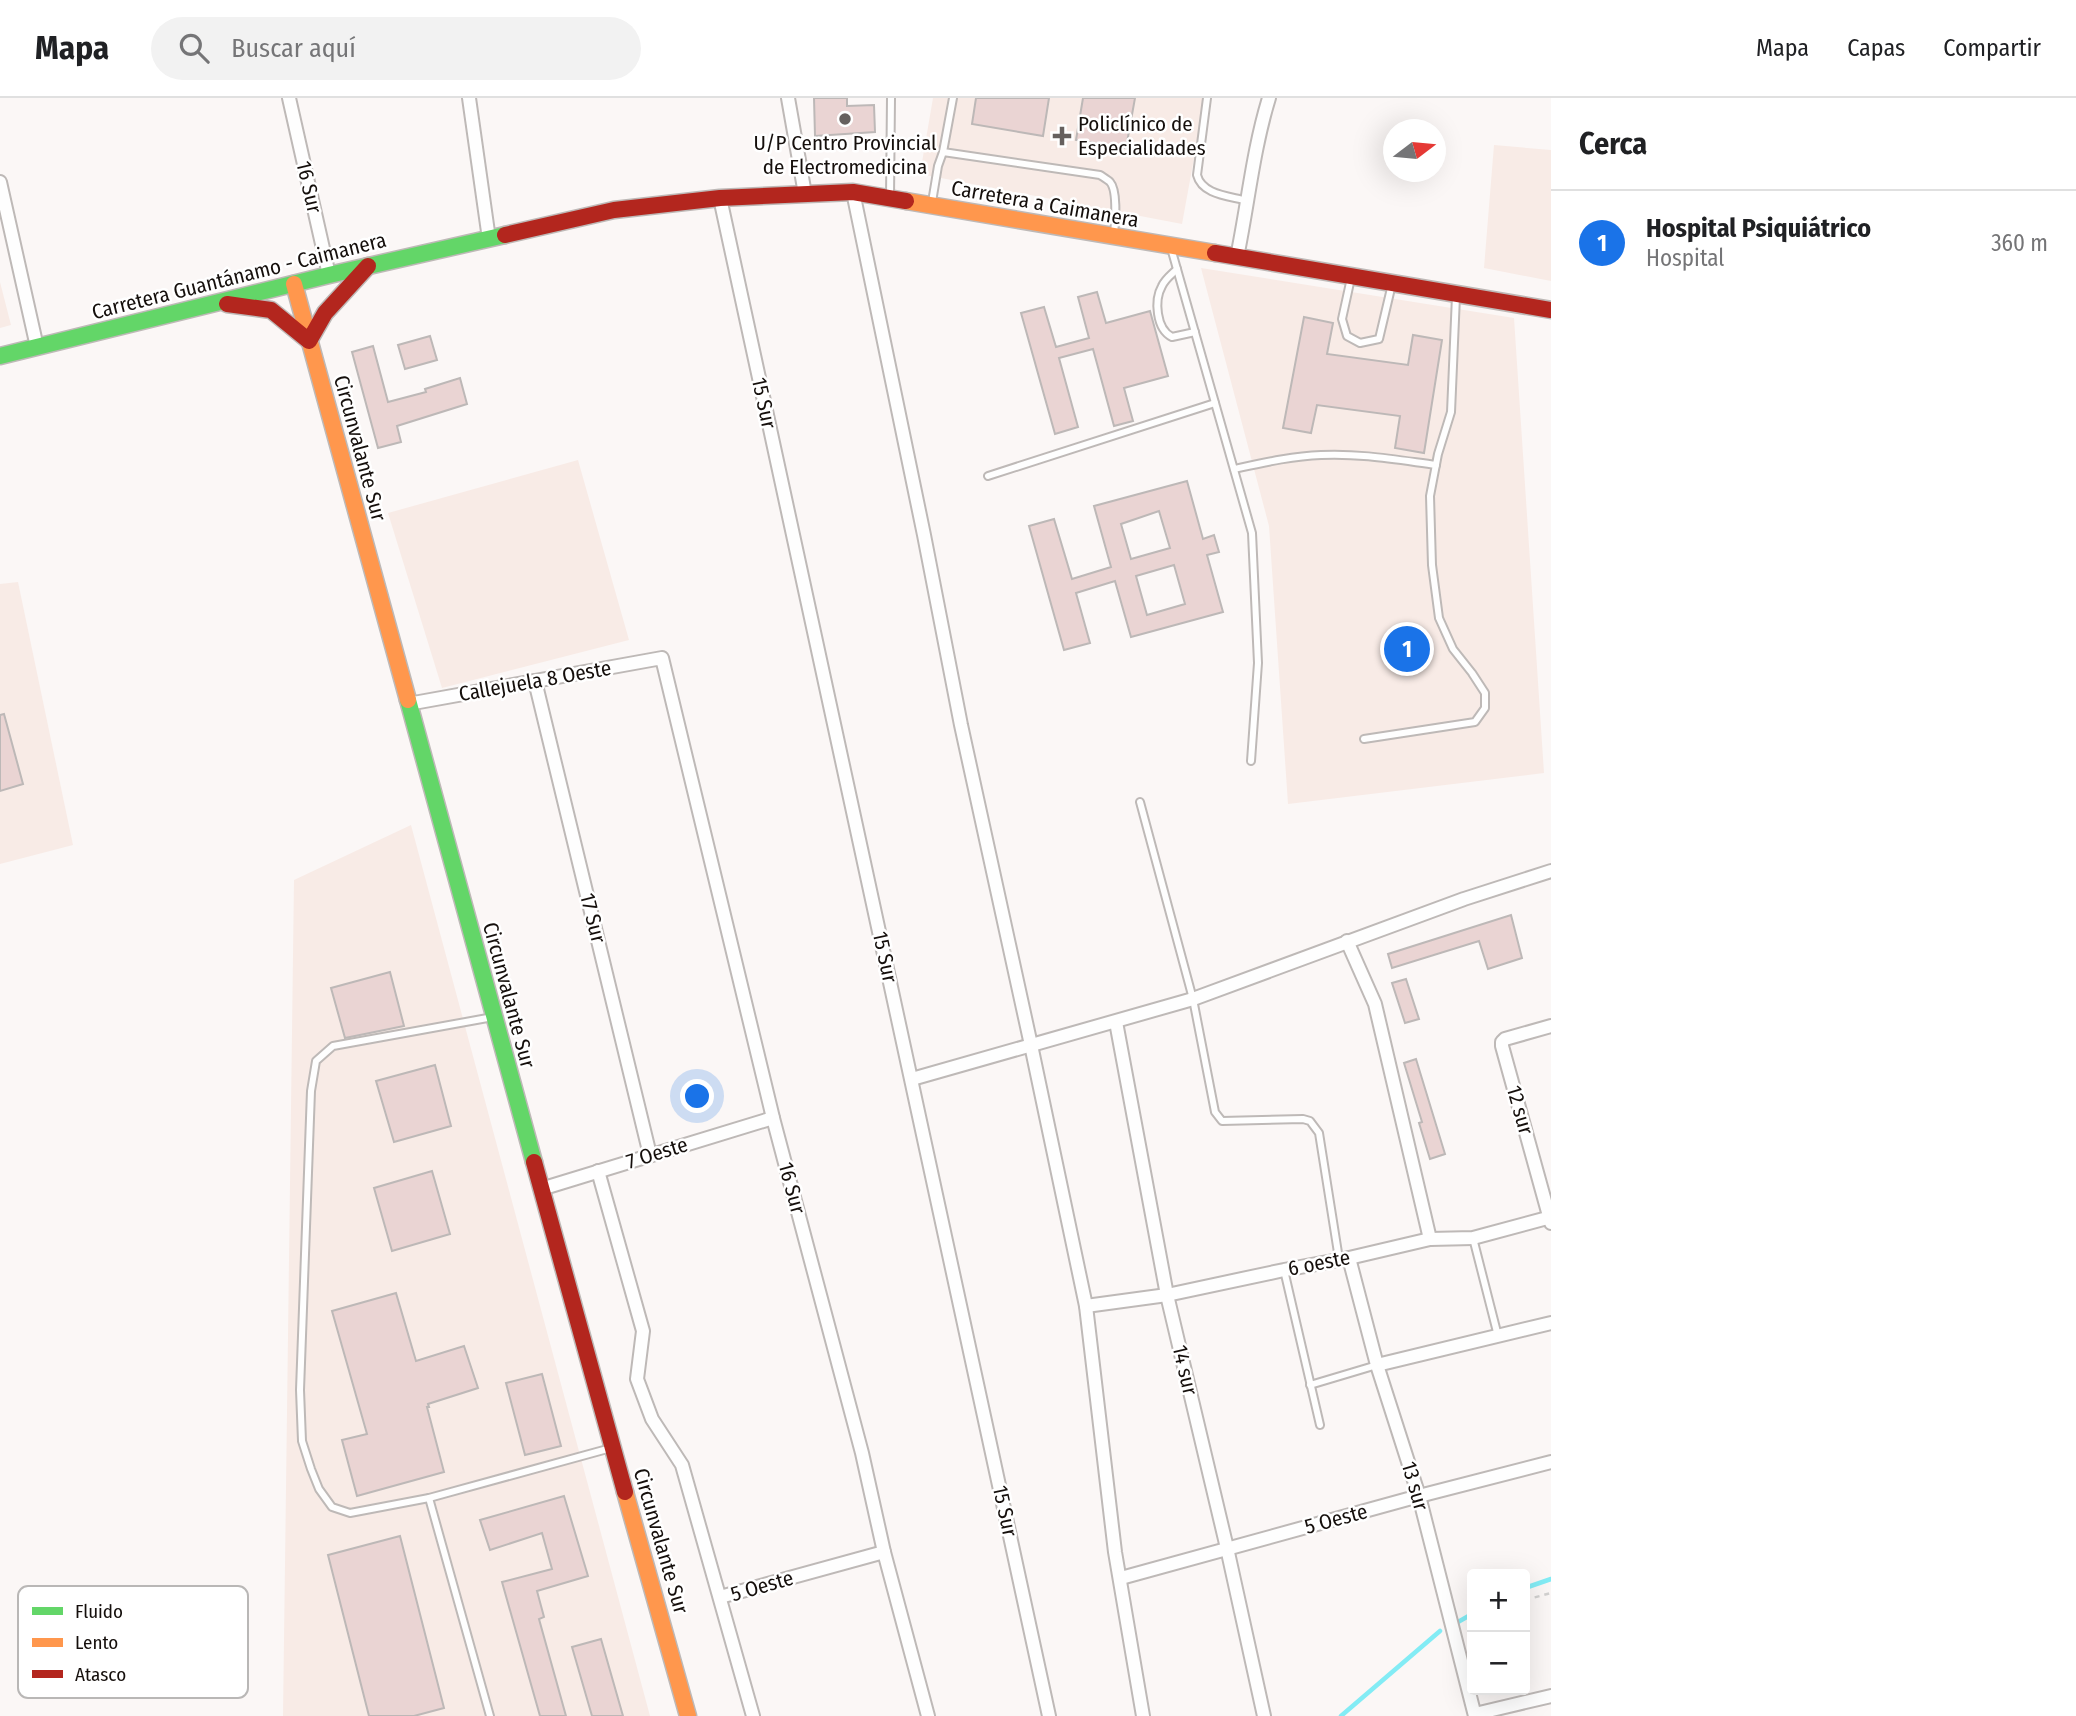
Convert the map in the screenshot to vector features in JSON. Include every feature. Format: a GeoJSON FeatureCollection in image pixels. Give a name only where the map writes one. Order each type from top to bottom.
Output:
{"type":"FeatureCollection","features":[{"type":"Feature","properties":{"kind":"main road","name":"Carretera a Caimanera"},"geometry":{"type":"LineString","coordinates":[[489,239],[614,210],[720,198],[853,192],[1551,310]]}},
{"type":"Feature","properties":{"kind":"main road","name":"Carretera Guantánamo - Caimanera"},"geometry":{"type":"LineString","coordinates":[[0,356],[329,275],[489,239]]}},
{"type":"Feature","properties":{"kind":"main road"},"geometry":{"type":"LineString","coordinates":[[217,303],[271,310],[309,341],[325,313],[368,266]]}},
{"type":"Feature","properties":{"kind":"main road","name":"Circunvalante Sur"},"geometry":{"type":"LineString","coordinates":[[294,284],[688,1716]]}},
{"type":"Feature","properties":{"kind":"street","name":"16 Sur"},"geometry":{"type":"LineString","coordinates":[[289,98],[329,275]]}},
{"type":"Feature","properties":{"kind":"street"},"geometry":{"type":"LineString","coordinates":[[469,98],[489,239]]}},
{"type":"Feature","properties":{"kind":"street"},"geometry":{"type":"LineString","coordinates":[[788,98],[805,194]]}},
{"type":"Feature","properties":{"kind":"street"},"geometry":{"type":"LineString","coordinates":[[1237,257],[1249,201],[1259,132],[1269,98]]}},
{"type":"Feature","properties":{"kind":"street"},"geometry":{"type":"LineString","coordinates":[[0,182],[37,347]]}},
{"type":"Feature","properties":{"kind":"street"},"geometry":{"type":"LineString","coordinates":[[853,192],[961,725],[1086,1306],[1115,1552],[1143,1716]]}},
{"type":"Feature","properties":{"kind":"street","name":"15 Sur"},"geometry":{"type":"LineString","coordinates":[[720,198],[1049,1716]]}},
{"type":"Feature","properties":{"kind":"street","name":"16 Sur"},"geometry":{"type":"LineString","coordinates":[[662,658],[773,1118],[863,1452],[884,1552],[928,1716]]}},
{"type":"Feature","properties":{"kind":"street","name":"Callejuela 8 Oeste"},"geometry":{"type":"LineString","coordinates":[[408,704],[662,658]]}},
{"type":"Feature","properties":{"kind":"street","name":"17 Sur"},"geometry":{"type":"LineString","coordinates":[[536,681],[650,1155]]}},
{"type":"Feature","properties":{"kind":"street"},"geometry":{"type":"LineString","coordinates":[[912,1079],[1193,999],[1464,899],[1551,872]]}},
{"type":"Feature","properties":{"kind":"street"},"geometry":{"type":"LineString","coordinates":[[1347,941],[1375,1004],[1430,1239]]}},
{"type":"Feature","properties":{"kind":"street","name":"14 sur"},"geometry":{"type":"LineString","coordinates":[[1116,1022],[1167,1295],[1264,1716]]}},
{"type":"Feature","properties":{"kind":"street","name":"12 sur"},"geometry":{"type":"LineString","coordinates":[[1551,1026],[1502,1042],[1551,1219]]}},
{"type":"Feature","properties":{"kind":"street","name":"7 Oeste"},"geometry":{"type":"LineString","coordinates":[[541,1189],[773,1118]]}},
{"type":"Feature","properties":{"kind":"street"},"geometry":{"type":"LineString","coordinates":[[598,1171],[642,1331],[637,1379],[652,1419],[682,1465],[753,1716]]}},
{"type":"Feature","properties":{"kind":"street","name":"6 oeste"},"geometry":{"type":"LineString","coordinates":[[1086,1306],[1167,1295],[1430,1239],[1473,1238],[1551,1219]]}},
{"type":"Feature","properties":{"kind":"street","name":"13 sur"},"geometry":{"type":"LineString","coordinates":[[1344,1259],[1419,1496],[1475,1715]]}},
{"type":"Feature","properties":{"kind":"street"},"geometry":{"type":"LineString","coordinates":[[1377,1365],[1551,1324]]}},
{"type":"Feature","properties":{"kind":"street","name":"5 Oeste"},"geometry":{"type":"LineString","coordinates":[[1121,1578],[1551,1462]]}},
{"type":"Feature","properties":{"kind":"street","name":"5 Oeste"},"geometry":{"type":"LineString","coordinates":[[720,1597],[884,1552]]}},
{"type":"Feature","properties":{"kind":"street"},"geometry":{"type":"LineString","coordinates":[[1475,1715],[1551,1696]]}},
{"type":"Feature","properties":{"kind":"lane"},"geometry":{"type":"LineString","coordinates":[[890,199],[891,98]]}},
{"type":"Feature","properties":{"kind":"lane"},"geometry":{"type":"LineString","coordinates":[[931,206],[937,166],[943,152],[953,98]]}},
{"type":"Feature","properties":{"kind":"lane"},"geometry":{"type":"LineString","coordinates":[[1207,98],[1196,175],[1199,184],[1207,190],[1249,201]]}},
{"type":"Feature","properties":{"kind":"lane"},"geometry":{"type":"LineString","coordinates":[[943,152],[1100,175],[1113,187],[1114,237]]}},
{"type":"Feature","properties":{"kind":"lane"},"geometry":{"type":"LineString","coordinates":[[1171,246],[1252,533],[1258,663],[1251,761]]}},
{"type":"Feature","properties":{"kind":"lane"},"geometry":{"type":"LineString","coordinates":[[1177,268],[1163,283],[1158,295],[1157,310],[1166,334],[1172,337],[1195,332]]}},
{"type":"Feature","properties":{"kind":"lane"},"geometry":{"type":"LineString","coordinates":[[1351,276],[1342,319],[1350,340],[1360,343],[1380,339],[1392,283]]}},
{"type":"Feature","properties":{"kind":"lane"},"geometry":{"type":"LineString","coordinates":[[1364,739],[1475,722],[1485,708],[1485,694],[1453,649],[1439,618],[1432,565],[1430,496],[1451,412],[1457,294]]}},
{"type":"Feature","properties":{"kind":"lane"},"geometry":{"type":"LineString","coordinates":[[988,476],[1215,403]]}},
{"type":"Feature","properties":{"kind":"lane"},"geometry":{"type":"LineString","coordinates":[[1234,468],[1321,454],[1436,465]]}},
{"type":"Feature","properties":{"kind":"lane"},"geometry":{"type":"LineString","coordinates":[[1140,802],[1193,999],[1215,1112],[1222,1121],[1310,1121],[1319,1133],[1344,1259]]}},
{"type":"Feature","properties":{"kind":"lane"},"geometry":{"type":"LineString","coordinates":[[494,1017],[333,1046],[316,1060],[311,1091],[300,1390],[302,1441],[319,1489],[332,1507],[350,1513],[429,1498],[613,1447]]}},
{"type":"Feature","properties":{"kind":"lane"},"geometry":{"type":"LineString","coordinates":[[1473,1238],[1498,1336]]}},
{"type":"Feature","properties":{"kind":"lane"},"geometry":{"type":"LineString","coordinates":[[1284,1269],[1320,1425]]}},
{"type":"Feature","properties":{"kind":"lane"},"geometry":{"type":"LineString","coordinates":[[1310,1385],[1377,1365]]}},
{"type":"Feature","properties":{"kind":"lane"},"geometry":{"type":"LineString","coordinates":[[429,1498],[490,1716]]}},
{"type":"Feature","properties":{"kind":"path"},"geometry":{"type":"LineString","coordinates":[[1530,1599],[1551,1593]]}},
{"type":"Feature","properties":{"kind":"shaded area","name":"Policlínico de Especialidades"},"geometry":{"type":"Polygon","coordinates":[[[933,98],[1205,98],[1182,224],[920,174],[933,98]]]}},
{"type":"Feature","properties":{"kind":"shaded area"},"geometry":{"type":"Polygon","coordinates":[[[1494,145],[1551,150],[1551,281],[1484,268],[1494,145]]]}},
{"type":"Feature","properties":{"kind":"shaded area"},"geometry":{"type":"Polygon","coordinates":[[[1201,268],[1514,318],[1544,773],[1288,804],[1269,526],[1201,268]]]}},
{"type":"Feature","properties":{"kind":"shaded area"},"geometry":{"type":"Polygon","coordinates":[[[0,282],[11,325],[0,328],[0,282]]]}},
{"type":"Feature","properties":{"kind":"shaded area"},"geometry":{"type":"Polygon","coordinates":[[[578,460],[629,640],[442,688],[388,513],[578,460]]]}},
{"type":"Feature","properties":{"kind":"shaded area"},"geometry":{"type":"Polygon","coordinates":[[[18,582],[73,845],[0,864],[0,584],[18,582]]]}},
{"type":"Feature","properties":{"kind":"shaded area"},"geometry":{"type":"Polygon","coordinates":[[[411,825],[650,1716],[283,1716],[294,880],[411,825]]]}},
{"type":"Feature","properties":{"kind":"building","name":"U/P Centro Provincial de Electromedicina"},"geometry":{"type":"Polygon","coordinates":[[[814,98],[847,98],[847,106],[874,105],[875,132],[815,136],[814,98]]]}},
{"type":"Feature","properties":{"kind":"building"},"geometry":{"type":"Polygon","coordinates":[[[976,98],[1049,98],[1043,136],[972,124],[976,98]]]}},
{"type":"Feature","properties":{"kind":"building"},"geometry":{"type":"Polygon","coordinates":[[[1083,98],[1135,98],[1126,148],[1076,140],[1083,98]]]}},
{"type":"Feature","properties":{"kind":"building"},"geometry":{"type":"Polygon","coordinates":[[[1097,292],[1106,323],[1150,311],[1168,376],[1124,388],[1133,421],[1114,426],[1093,349],[1059,358],[1078,427],[1055,434],[1021,313],[1044,307],[1056,347],[1089,338],[1078,297],[1097,292]]]}},
{"type":"Feature","properties":{"kind":"building"},"geometry":{"type":"Polygon","coordinates":[[[1304,317],[1333,323],[1327,354],[1408,365],[1413,335],[1442,340],[1424,453],[1395,448],[1400,416],[1317,405],[1311,433],[1283,428],[1304,317]]]}},
{"type":"Feature","properties":{"kind":"building"},"geometry":{"type":"Polygon","coordinates":[[[430,336],[437,360],[405,369],[398,345],[430,336]]]}},
{"type":"Feature","properties":{"kind":"building"},"geometry":{"type":"Polygon","coordinates":[[[373,346],[388,402],[426,392],[425,389],[460,378],[467,404],[397,426],[401,442],[378,448],[352,352],[373,346]]]}},
{"type":"Feature","properties":{"kind":"building"},"geometry":{"type":"Polygon","coordinates":[[[1187,481],[1203,539],[1214,535],[1219,552],[1207,555],[1223,612],[1131,637],[1115,581],[1076,593],[1090,643],[1064,650],[1029,526],[1054,519],[1072,579],[1111,567],[1094,506],[1187,481]],[[1159,511],[1121,524],[1131,559],[1170,548],[1159,511]],[[1174,565],[1136,576],[1147,615],[1185,604],[1174,565]]]}},
{"type":"Feature","properties":{"kind":"building"},"geometry":{"type":"Polygon","coordinates":[[[4,714],[23,784],[0,791],[0,715],[4,714]]]}},
{"type":"Feature","properties":{"kind":"building"},"geometry":{"type":"Polygon","coordinates":[[[1511,915],[1522,958],[1488,969],[1479,941],[1392,968],[1388,954],[1511,915]]]}},
{"type":"Feature","properties":{"kind":"building"},"geometry":{"type":"Polygon","coordinates":[[[390,972],[404,1026],[345,1038],[331,988],[390,972]]]}},
{"type":"Feature","properties":{"kind":"building"},"geometry":{"type":"Polygon","coordinates":[[[1406,979],[1419,1019],[1405,1023],[1392,983],[1406,979]]]}},
{"type":"Feature","properties":{"kind":"building"},"geometry":{"type":"Polygon","coordinates":[[[1416,1059],[1445,1154],[1430,1159],[1404,1063],[1416,1059]]]}},
{"type":"Feature","properties":{"kind":"building"},"geometry":{"type":"Polygon","coordinates":[[[435,1065],[451,1126],[394,1142],[376,1081],[435,1065]]]}},
{"type":"Feature","properties":{"kind":"building"},"geometry":{"type":"Polygon","coordinates":[[[432,1171],[450,1234],[392,1251],[374,1188],[432,1171]]]}},
{"type":"Feature","properties":{"kind":"building"},"geometry":{"type":"Polygon","coordinates":[[[396,1293],[416,1361],[464,1346],[478,1388],[428,1404],[444,1472],[357,1496],[342,1440],[367,1434],[332,1311],[396,1293]]]}},
{"type":"Feature","properties":{"kind":"building"},"geometry":{"type":"Polygon","coordinates":[[[542,1374],[561,1446],[525,1455],[506,1383],[542,1374]]]}},
{"type":"Feature","properties":{"kind":"building"},"geometry":{"type":"Polygon","coordinates":[[[564,1496],[588,1576],[537,1591],[544,1617],[539,1619],[566,1716],[540,1716],[502,1582],[552,1569],[542,1533],[490,1550],[480,1520],[564,1496]]]}},
{"type":"Feature","properties":{"kind":"building"},"geometry":{"type":"Polygon","coordinates":[[[400,1536],[444,1708],[414,1716],[369,1716],[328,1555],[400,1536]]]}},
{"type":"Feature","properties":{"kind":"building"},"geometry":{"type":"Polygon","coordinates":[[[601,1639],[623,1716],[592,1716],[572,1647],[601,1639]]]}},
{"type":"Feature","properties":{"kind":"waterway"},"geometry":{"type":"LineString","coordinates":[[1530,1586],[1551,1579]]}},
{"type":"Feature","properties":{"kind":"waterway"},"geometry":{"type":"LineString","coordinates":[[1458,1622],[1467,1617]]}},
{"type":"Feature","properties":{"kind":"waterway"},"geometry":{"type":"LineString","coordinates":[[1341,1716],[1440,1631]]}},
{"type":"Feature","properties":{"kind":"traffic: fast"},"geometry":{"type":"LineString","coordinates":[[0,356],[329,275],[505,235]]}},
{"type":"Feature","properties":{"kind":"traffic: fast"},"geometry":{"type":"LineString","coordinates":[[408,700],[534,1162]]}},
{"type":"Feature","properties":{"kind":"traffic: slow"},"geometry":{"type":"LineString","coordinates":[[906,201],[1215,253]]}},
{"type":"Feature","properties":{"kind":"traffic: slow"},"geometry":{"type":"LineString","coordinates":[[294,284],[408,700]]}},
{"type":"Feature","properties":{"kind":"traffic: slow"},"geometry":{"type":"LineString","coordinates":[[625,1492],[688,1716]]}},
{"type":"Feature","properties":{"kind":"traffic: jam"},"geometry":{"type":"LineString","coordinates":[[505,235],[614,210],[720,198],[853,192],[906,201]]}},
{"type":"Feature","properties":{"kind":"traffic: jam"},"geometry":{"type":"LineString","coordinates":[[1215,253],[1551,310]]}},
{"type":"Feature","properties":{"kind":"traffic: jam"},"geometry":{"type":"LineString","coordinates":[[227,304],[271,310],[309,341],[325,313],[368,266]]}},
{"type":"Feature","properties":{"kind":"traffic: jam"},"geometry":{"type":"LineString","coordinates":[[534,1162],[625,1492]]}},
{"type":"Feature","properties":{"kind":"place","name":"U/P Centro Provincial de Electromedicina"},"geometry":{"type":"Point","coordinates":[845,119]}},
{"type":"Feature","properties":{"kind":"place","name":"Policlínico de Especialidades"},"geometry":{"type":"Point","coordinates":[1062,136]}},
{"type":"Feature","properties":{"kind":"place","name":"Hospital Psiquiátrico"},"geometry":{"type":"Point","coordinates":[1407,649]}}]}
